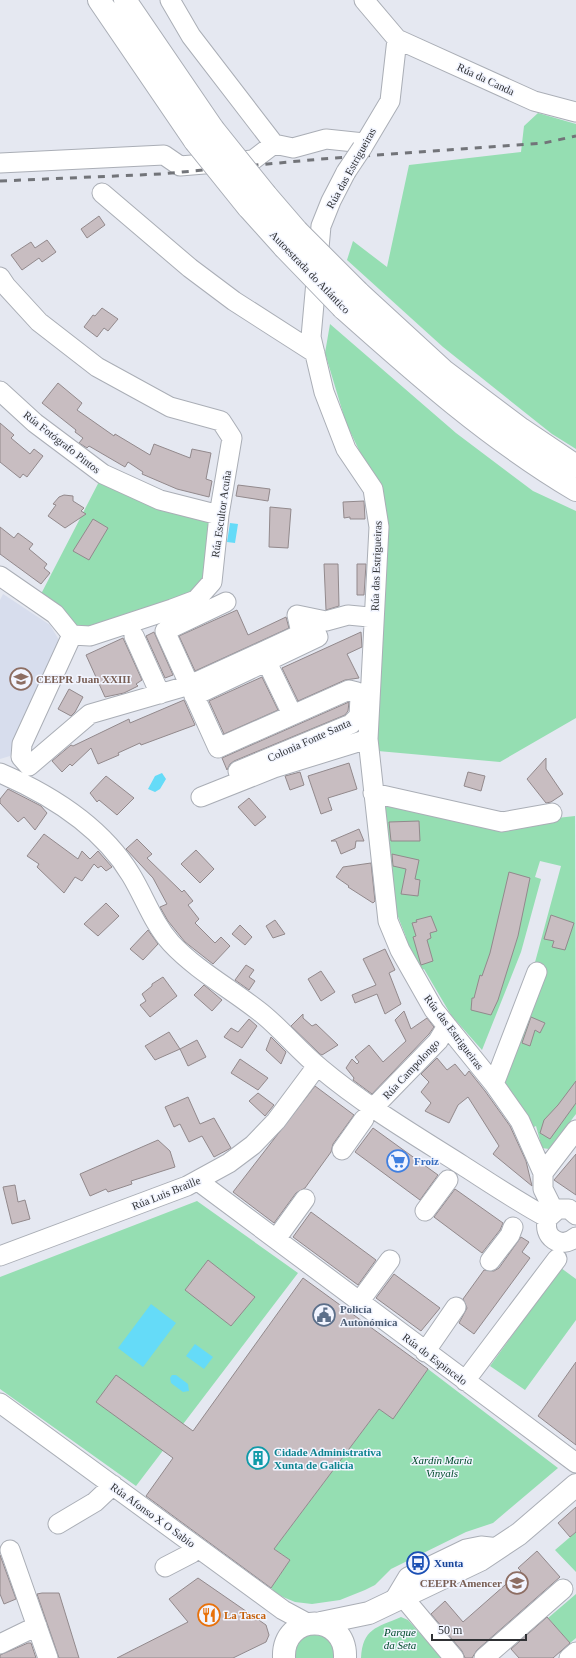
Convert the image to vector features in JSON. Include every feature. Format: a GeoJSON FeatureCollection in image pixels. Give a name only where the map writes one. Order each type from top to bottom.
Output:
{"type":"FeatureCollection","features":[{"type":"Feature","properties":{"kind":"highway","name":"Autoestrada do Atlántico"},"geometry":{"type":"LineString","coordinates":[[99,0],[195,141],[257,201],[291,239],[343,308],[431,387],[509,446],[576,490]]}},
{"type":"Feature","properties":{"kind":"highway","name":"Autoestrada do Atlántico"},"geometry":{"type":"LineString","coordinates":[[125,0],[213,129],[257,201]]}},
{"type":"Feature","properties":{"kind":"highway","name":"Autoestrada do Atlántico"},"geometry":{"type":"LineString","coordinates":[[291,239],[358,292],[444,372],[521,429],[576,466]]}},
{"type":"Feature","properties":{"kind":"highway"},"geometry":{"type":"LineString","coordinates":[[282,1651],[298,1628],[369,1613],[460,1571],[499,1548],[576,1485]]}},
{"type":"Feature","properties":{"kind":"highway"},"geometry":{"type":"LineString","coordinates":[[346,1654],[355,1629],[369,1613]]}},
{"type":"Feature","properties":{"kind":"highway"},"geometry":{"type":"LineString","coordinates":[[315,1624],[330,1627],[337,1633],[346,1654]]}},
{"type":"Feature","properties":{"kind":"street"},"geometry":{"type":"LineString","coordinates":[[170,0],[191,36],[274,144],[293,148],[326,139],[363,145]]}},
{"type":"Feature","properties":{"kind":"street"},"geometry":{"type":"LineString","coordinates":[[364,0],[398,39]]}},
{"type":"Feature","properties":{"kind":"street","name":"Rúa da Canda"},"geometry":{"type":"LineString","coordinates":[[398,39],[534,101],[576,112]]}},
{"type":"Feature","properties":{"kind":"street","name":"Rúa das Estrigueiras"},"geometry":{"type":"LineString","coordinates":[[398,39],[390,101],[346,172],[331,201],[321,226],[311,337],[324,392],[346,449],[373,489],[379,527],[368,740],[388,921],[400,950],[434,1010],[494,1084],[520,1121],[543,1174],[543,1190],[551,1214]]}},
{"type":"Feature","properties":{"kind":"street"},"geometry":{"type":"LineString","coordinates":[[0,162],[164,155],[180,166],[253,160],[274,144]]}},
{"type":"Feature","properties":{"kind":"street"},"geometry":{"type":"LineString","coordinates":[[102,192],[190,268],[239,305],[315,353]]}},
{"type":"Feature","properties":{"kind":"street","name":"Rúa Escultor Acuña"},"geometry":{"type":"LineString","coordinates":[[0,277],[39,322],[97,366],[170,407],[221,421],[232,438],[219,515],[212,582],[196,600],[90,636],[72,635]]}},
{"type":"Feature","properties":{"kind":"street","name":"Rúa Fotógrafo Pintos"},"geometry":{"type":"LineString","coordinates":[[0,391],[35,423],[103,474],[160,500],[219,515]]}},
{"type":"Feature","properties":{"kind":"street"},"geometry":{"type":"LineString","coordinates":[[0,576],[55,614],[72,635],[22,744],[21,757],[29,766],[31,771],[31,781],[26,786]]}},
{"type":"Feature","properties":{"kind":"street","name":"Colonia Fonte Santa"},"geometry":{"type":"LineString","coordinates":[[226,602],[165,631],[218,748],[349,690],[357,692],[360,697],[359,716],[351,724],[238,771]]}},
{"type":"Feature","properties":{"kind":"street"},"geometry":{"type":"LineString","coordinates":[[29,766],[90,714],[160,694],[192,690],[264,657],[318,637],[314,628],[301,633],[297,615],[326,621],[348,615],[369,616],[374,619]]}},
{"type":"Feature","properties":{"kind":"street"},"geometry":{"type":"LineString","coordinates":[[134,636],[160,694]]}},
{"type":"Feature","properties":{"kind":"street"},"geometry":{"type":"LineString","coordinates":[[264,657],[292,714]]}},
{"type":"Feature","properties":{"kind":"street"},"geometry":{"type":"LineString","coordinates":[[201,797],[274,768],[368,740]]}},
{"type":"Feature","properties":{"kind":"street"},"geometry":{"type":"LineString","coordinates":[[29,766],[15,763],[2,774],[51,799],[82,820],[98,834],[128,871],[158,925],[172,944],[195,965],[266,1017],[368,1114],[519,1202],[551,1214],[564,1208],[569,1209],[576,1214]]}},
{"type":"Feature","properties":{"kind":"street"},"geometry":{"type":"LineString","coordinates":[[373,793],[502,822],[552,813]]}},
{"type":"Feature","properties":{"kind":"street","name":"Rúa das Estrigueiras"},"geometry":{"type":"LineString","coordinates":[[494,1084],[537,972]]}},
{"type":"Feature","properties":{"kind":"street","name":"Rúa Campolongo"},"geometry":{"type":"LineString","coordinates":[[342,1150],[368,1114],[438,1041],[447,1026]]}},
{"type":"Feature","properties":{"kind":"street","name":"Rúa Luis Braille"},"geometry":{"type":"LineString","coordinates":[[0,1256],[198,1181],[229,1163],[253,1145],[276,1121],[318,1066]]}},
{"type":"Feature","properties":{"kind":"street"},"geometry":{"type":"LineString","coordinates":[[543,1174],[576,1130]]}},
{"type":"Feature","properties":{"kind":"street"},"geometry":{"type":"LineString","coordinates":[[425,1211],[448,1180]]}},
{"type":"Feature","properties":{"kind":"street","name":"Rúa do Espincelo"},"geometry":{"type":"LineString","coordinates":[[198,1181],[425,1352],[576,1463]]}},
{"type":"Feature","properties":{"kind":"street"},"geometry":{"type":"LineString","coordinates":[[276,1239],[305,1199]]}},
{"type":"Feature","properties":{"kind":"street"},"geometry":{"type":"LineString","coordinates":[[551,1214],[546,1228],[550,1238],[560,1243],[574,1241]]}},
{"type":"Feature","properties":{"kind":"street"},"geometry":{"type":"LineString","coordinates":[[490,1261],[510,1235],[513,1227]]}},
{"type":"Feature","properties":{"kind":"street"},"geometry":{"type":"LineString","coordinates":[[465,1381],[557,1259]]}},
{"type":"Feature","properties":{"kind":"street"},"geometry":{"type":"LineString","coordinates":[[360,1302],[390,1260]]}},
{"type":"Feature","properties":{"kind":"street"},"geometry":{"type":"LineString","coordinates":[[425,1352],[456,1307]]}},
{"type":"Feature","properties":{"kind":"street","name":"Rúa Afonso X O Sabio"},"geometry":{"type":"LineString","coordinates":[[0,1403],[278,1618],[282,1651]]}},
{"type":"Feature","properties":{"kind":"street","name":"Rúa Afonso X O Sabio"},"geometry":{"type":"LineString","coordinates":[[0,1412],[283,1610],[315,1624]]}},
{"type":"Feature","properties":{"kind":"street"},"geometry":{"type":"LineString","coordinates":[[58,1524],[95,1502],[110,1488]]}},
{"type":"Feature","properties":{"kind":"street"},"geometry":{"type":"LineString","coordinates":[[10,1550],[48,1658]]}},
{"type":"Feature","properties":{"kind":"street"},"geometry":{"type":"LineString","coordinates":[[165,1567],[192,1553]]}},
{"type":"Feature","properties":{"kind":"street"},"geometry":{"type":"LineString","coordinates":[[484,1658],[563,1589]]}},
{"type":"Feature","properties":{"kind":"street"},"geometry":{"type":"LineString","coordinates":[[398,1600],[454,1658]]}},
{"type":"Feature","properties":{"kind":"street"},"geometry":{"type":"LineString","coordinates":[[0,1644],[37,1626]]}},
{"type":"Feature","properties":{"kind":"street"},"geometry":{"type":"LineString","coordinates":[[569,1658],[576,1652]]}},
{"type":"Feature","properties":{"kind":"shaded area","name":"CEEPR Juan XXIII"},"geometry":{"type":"Polygon","coordinates":[[[3,594],[50,625],[59,640],[10,756],[0,759],[0,600],[3,594]]]}},
{"type":"Feature","properties":{"kind":"green space"},"geometry":{"type":"Polygon","coordinates":[[[538,113],[576,124],[576,449],[552,434],[443,347],[347,260],[353,241],[387,267],[409,165],[521,152],[524,126],[538,113]]]}},
{"type":"Feature","properties":{"kind":"green space"},"geometry":{"type":"Polygon","coordinates":[[[330,324],[456,433],[533,491],[576,511],[576,718],[500,762],[378,751],[380,494],[346,423],[325,353],[330,324]]]}},
{"type":"Feature","properties":{"kind":"green space"},"geometry":{"type":"Polygon","coordinates":[[[103,474],[219,515],[212,582],[196,600],[90,636],[40,596],[103,474]]]}},
{"type":"Feature","properties":{"kind":"green space"},"geometry":{"type":"Polygon","coordinates":[[[381,801],[494,825],[575,816],[576,1114],[549,1149],[542,1148],[536,1126],[530,1129],[499,1081],[534,966],[561,866],[540,861],[535,877],[541,879],[521,952],[482,1050],[451,1015],[424,969],[413,975],[396,941],[406,937],[393,904],[381,801]]]}},
{"type":"Feature","properties":{"kind":"green space"},"geometry":{"type":"Polygon","coordinates":[[[197,1201],[298,1273],[136,1486],[0,1389],[0,1277],[197,1201]]]}},
{"type":"Feature","properties":{"kind":"green space"},"geometry":{"type":"Polygon","coordinates":[[[561,1268],[576,1279],[576,1320],[525,1390],[490,1366],[561,1268]]]}},
{"type":"Feature","properties":{"kind":"green space","name":"Xardín María Vinyals"},"geometry":{"type":"Polygon","coordinates":[[[428,1369],[558,1468],[493,1523],[466,1532],[391,1569],[375,1585],[365,1590],[340,1600],[312,1604],[295,1602],[276,1593],[271,1588],[290,1560],[274,1549],[379,1409],[393,1418],[428,1369]]]}},
{"type":"Feature","properties":{"kind":"green space"},"geometry":{"type":"Polygon","coordinates":[[[576,1532],[576,1572],[555,1550],[576,1532]]]}},
{"type":"Feature","properties":{"kind":"green space"},"geometry":{"type":"Polygon","coordinates":[[[576,1594],[576,1638],[570,1643],[548,1618],[576,1594]]]}},
{"type":"Feature","properties":{"kind":"green space","name":"Parque da Seta"},"geometry":{"type":"Polygon","coordinates":[[[401,1617],[408,1620],[442,1658],[361,1658],[365,1640],[372,1630],[401,1617]]]}},
{"type":"Feature","properties":{"kind":"green space"},"geometry":{"type":"Polygon","coordinates":[[[305,1633],[332,1638],[338,1658],[292,1658],[292,1650],[305,1633]]]}},
{"type":"Feature","properties":{"kind":"water"},"geometry":{"type":"Polygon","coordinates":[[[230,523],[238,524],[235,543],[227,542],[230,523]]]}},
{"type":"Feature","properties":{"kind":"water"},"geometry":{"type":"Polygon","coordinates":[[[162,773],[166,779],[160,789],[155,792],[148,789],[155,776],[162,773]]]}},
{"type":"Feature","properties":{"kind":"water"},"geometry":{"type":"Polygon","coordinates":[[[151,1304],[176,1323],[143,1367],[118,1348],[151,1304]]]}},
{"type":"Feature","properties":{"kind":"water"},"geometry":{"type":"Polygon","coordinates":[[[195,1344],[213,1357],[204,1369],[186,1356],[195,1344]]]}},
{"type":"Feature","properties":{"kind":"water"},"geometry":{"type":"Polygon","coordinates":[[[172,1375],[176,1375],[188,1384],[189,1391],[183,1392],[171,1383],[170,1378],[172,1375]]]}},
{"type":"Feature","properties":{"kind":"building"},"geometry":{"type":"Polygon","coordinates":[[[99,216],[105,225],[87,238],[81,229],[99,216]]]}},
{"type":"Feature","properties":{"kind":"building"},"geometry":{"type":"Polygon","coordinates":[[[47,240],[56,252],[42,262],[39,258],[22,270],[11,255],[31,242],[35,248],[47,240]]]}},
{"type":"Feature","properties":{"kind":"building"},"geometry":{"type":"Polygon","coordinates":[[[102,308],[118,319],[108,331],[104,328],[97,337],[84,327],[93,315],[95,316],[102,308]]]}},
{"type":"Feature","properties":{"kind":"building"},"geometry":{"type":"Polygon","coordinates":[[[58,383],[82,403],[77,410],[114,436],[115,434],[150,455],[154,444],[190,458],[192,449],[211,453],[206,479],[212,481],[209,497],[177,489],[142,474],[143,472],[128,462],[125,467],[89,446],[87,448],[79,443],[83,438],[75,432],[76,430],[42,403],[58,383]]]}},
{"type":"Feature","properties":{"kind":"building"},"geometry":{"type":"Polygon","coordinates":[[[0,423],[14,435],[11,438],[30,454],[34,449],[43,456],[27,477],[23,474],[20,478],[0,462],[0,423]]]}},
{"type":"Feature","properties":{"kind":"building"},"geometry":{"type":"Polygon","coordinates":[[[238,485],[270,489],[268,501],[236,496],[238,485]]]}},
{"type":"Feature","properties":{"kind":"building"},"geometry":{"type":"Polygon","coordinates":[[[64,495],[73,496],[73,501],[84,508],[81,511],[86,514],[65,528],[48,516],[56,505],[53,504],[59,497],[64,495]]]}},
{"type":"Feature","properties":{"kind":"building"},"geometry":{"type":"Polygon","coordinates":[[[364,501],[365,519],[350,519],[350,517],[344,518],[343,502],[364,501]]]}},
{"type":"Feature","properties":{"kind":"building"},"geometry":{"type":"Polygon","coordinates":[[[270,507],[291,509],[288,548],[269,547],[270,507]]]}},
{"type":"Feature","properties":{"kind":"building"},"geometry":{"type":"Polygon","coordinates":[[[93,519],[108,528],[89,560],[73,551],[93,519]]]}},
{"type":"Feature","properties":{"kind":"building"},"geometry":{"type":"Polygon","coordinates":[[[0,527],[14,538],[18,533],[33,544],[29,549],[47,564],[44,568],[50,573],[41,584],[0,554],[0,527]]]}},
{"type":"Feature","properties":{"kind":"building"},"geometry":{"type":"Polygon","coordinates":[[[324,564],[338,564],[339,606],[326,610],[324,564]]]}},
{"type":"Feature","properties":{"kind":"building"},"geometry":{"type":"Polygon","coordinates":[[[357,564],[366,564],[364,595],[357,595],[357,564]]]}},
{"type":"Feature","properties":{"kind":"building"},"geometry":{"type":"Polygon","coordinates":[[[237,610],[248,635],[286,617],[289,628],[195,671],[179,636],[237,610]]]}},
{"type":"Feature","properties":{"kind":"building"},"geometry":{"type":"Polygon","coordinates":[[[154,632],[173,675],[165,678],[146,636],[154,632]]]}},
{"type":"Feature","properties":{"kind":"building"},"geometry":{"type":"Polygon","coordinates":[[[361,632],[362,647],[347,654],[359,678],[345,680],[298,701],[282,668],[361,632]]]}},
{"type":"Feature","properties":{"kind":"building"},"geometry":{"type":"Polygon","coordinates":[[[123,638],[142,680],[136,684],[138,686],[124,693],[105,697],[86,655],[123,638]]]}},
{"type":"Feature","properties":{"kind":"building"},"geometry":{"type":"Polygon","coordinates":[[[262,677],[278,710],[224,734],[209,701],[262,677]]]}},
{"type":"Feature","properties":{"kind":"building"},"geometry":{"type":"Polygon","coordinates":[[[69,689],[83,697],[75,712],[71,716],[58,709],[69,689]]]}},
{"type":"Feature","properties":{"kind":"building"},"geometry":{"type":"Polygon","coordinates":[[[184,700],[195,725],[141,745],[140,743],[118,753],[119,755],[98,764],[91,748],[72,766],[70,764],[62,772],[52,761],[71,745],[73,746],[129,719],[130,723],[184,700]]]}},
{"type":"Feature","properties":{"kind":"building"},"geometry":{"type":"Polygon","coordinates":[[[349,702],[348,711],[345,715],[234,761],[230,764],[227,770],[222,758],[349,702]]]}},
{"type":"Feature","properties":{"kind":"building"},"geometry":{"type":"Polygon","coordinates":[[[546,758],[546,769],[563,794],[551,802],[546,803],[527,779],[546,758]]]}},
{"type":"Feature","properties":{"kind":"building"},"geometry":{"type":"Polygon","coordinates":[[[349,763],[357,789],[328,798],[332,810],[321,814],[308,776],[349,763]]]}},
{"type":"Feature","properties":{"kind":"building"},"geometry":{"type":"Polygon","coordinates":[[[300,772],[304,785],[290,790],[285,776],[300,772]]]}},
{"type":"Feature","properties":{"kind":"building"},"geometry":{"type":"Polygon","coordinates":[[[468,772],[485,776],[481,791],[464,786],[468,772]]]}},
{"type":"Feature","properties":{"kind":"building"},"geometry":{"type":"Polygon","coordinates":[[[106,776],[134,798],[117,815],[99,800],[97,802],[90,793],[106,776]]]}},
{"type":"Feature","properties":{"kind":"building"},"geometry":{"type":"Polygon","coordinates":[[[8,789],[41,806],[47,813],[35,830],[24,817],[18,822],[0,803],[0,799],[8,789]]]}},
{"type":"Feature","properties":{"kind":"building"},"geometry":{"type":"Polygon","coordinates":[[[249,798],[266,817],[255,826],[238,807],[249,798]]]}},
{"type":"Feature","properties":{"kind":"building"},"geometry":{"type":"Polygon","coordinates":[[[419,821],[420,841],[391,841],[389,822],[419,821]]]}},
{"type":"Feature","properties":{"kind":"building"},"geometry":{"type":"Polygon","coordinates":[[[359,829],[364,841],[356,841],[355,848],[341,854],[336,841],[331,841],[359,829]]]}},
{"type":"Feature","properties":{"kind":"building"},"geometry":{"type":"Polygon","coordinates":[[[44,834],[78,859],[82,851],[90,859],[98,851],[112,867],[106,871],[101,866],[98,868],[94,864],[82,881],[75,877],[64,893],[37,867],[39,864],[27,856],[44,834]]]}},
{"type":"Feature","properties":{"kind":"building"},"geometry":{"type":"Polygon","coordinates":[[[137,839],[152,854],[147,858],[182,892],[184,890],[193,901],[188,905],[199,919],[195,923],[215,943],[221,937],[230,946],[213,964],[185,942],[168,921],[160,907],[167,904],[153,878],[126,849],[137,839]]]}},
{"type":"Feature","properties":{"kind":"building"},"geometry":{"type":"Polygon","coordinates":[[[196,850],[214,869],[200,883],[181,864],[196,850]]]}},
{"type":"Feature","properties":{"kind":"building"},"geometry":{"type":"Polygon","coordinates":[[[392,854],[419,860],[415,879],[420,880],[418,896],[401,894],[406,869],[393,866],[392,854]]]}},
{"type":"Feature","properties":{"kind":"building"},"geometry":{"type":"Polygon","coordinates":[[[371,863],[375,901],[373,903],[348,887],[349,886],[336,877],[343,867],[371,863]]]}},
{"type":"Feature","properties":{"kind":"building"},"geometry":{"type":"Polygon","coordinates":[[[509,872],[530,878],[518,936],[498,1000],[491,1015],[471,1010],[472,998],[474,998],[480,975],[482,976],[490,953],[509,872]]]}},
{"type":"Feature","properties":{"kind":"building"},"geometry":{"type":"Polygon","coordinates":[[[106,903],[119,916],[98,936],[84,924],[106,903]]]}},
{"type":"Feature","properties":{"kind":"building"},"geometry":{"type":"Polygon","coordinates":[[[551,915],[574,923],[565,950],[552,947],[554,941],[544,939],[551,915]]]}},
{"type":"Feature","properties":{"kind":"building"},"geometry":{"type":"Polygon","coordinates":[[[431,916],[437,931],[430,933],[431,938],[427,940],[433,961],[421,965],[413,937],[416,936],[412,923],[417,922],[416,920],[431,916]]]}},
{"type":"Feature","properties":{"kind":"building"},"geometry":{"type":"Polygon","coordinates":[[[275,920],[285,934],[273,938],[266,926],[275,920]]]}},
{"type":"Feature","properties":{"kind":"building"},"geometry":{"type":"Polygon","coordinates":[[[240,925],[252,937],[245,945],[232,934],[240,925]]]}},
{"type":"Feature","properties":{"kind":"building"},"geometry":{"type":"Polygon","coordinates":[[[148,930],[158,944],[143,960],[130,949],[148,930]]]}},
{"type":"Feature","properties":{"kind":"building"},"geometry":{"type":"Polygon","coordinates":[[[385,949],[395,970],[389,973],[401,1004],[385,1014],[377,994],[355,1003],[352,995],[376,985],[363,959],[385,949]]]}},
{"type":"Feature","properties":{"kind":"building"},"geometry":{"type":"Polygon","coordinates":[[[246,965],[254,970],[249,977],[255,981],[249,990],[235,980],[246,965]]]}},
{"type":"Feature","properties":{"kind":"building"},"geometry":{"type":"Polygon","coordinates":[[[321,971],[335,992],[321,1001],[308,979],[321,971]]]}},
{"type":"Feature","properties":{"kind":"building"},"geometry":{"type":"Polygon","coordinates":[[[163,977],[177,996],[150,1017],[140,1005],[146,1001],[142,994],[152,986],[152,984],[163,977]]]}},
{"type":"Feature","properties":{"kind":"building"},"geometry":{"type":"Polygon","coordinates":[[[204,985],[222,1000],[212,1011],[194,995],[204,985]]]}},
{"type":"Feature","properties":{"kind":"building"},"geometry":{"type":"Polygon","coordinates":[[[404,1011],[411,1029],[427,1018],[434,1027],[372,1094],[353,1080],[354,1078],[346,1068],[352,1059],[357,1064],[359,1062],[355,1057],[369,1045],[383,1062],[406,1041],[395,1020],[404,1011]]]}},
{"type":"Feature","properties":{"kind":"building"},"geometry":{"type":"Polygon","coordinates":[[[303,1014],[303,1018],[312,1026],[316,1024],[338,1045],[322,1055],[320,1054],[291,1026],[303,1014]]]}},
{"type":"Feature","properties":{"kind":"building"},"geometry":{"type":"Polygon","coordinates":[[[531,1017],[545,1023],[540,1033],[535,1030],[530,1046],[522,1043],[531,1017]]]}},
{"type":"Feature","properties":{"kind":"building"},"geometry":{"type":"Polygon","coordinates":[[[249,1019],[257,1026],[242,1048],[224,1037],[231,1028],[238,1032],[249,1019]]]}},
{"type":"Feature","properties":{"kind":"building"},"geometry":{"type":"Polygon","coordinates":[[[169,1032],[180,1049],[155,1060],[145,1046],[169,1032]]]}},
{"type":"Feature","properties":{"kind":"building"},"geometry":{"type":"Polygon","coordinates":[[[271,1037],[286,1052],[281,1064],[266,1050],[271,1037]]]}},
{"type":"Feature","properties":{"kind":"building"},"geometry":{"type":"Polygon","coordinates":[[[197,1040],[206,1057],[188,1066],[180,1049],[197,1040]]]}},
{"type":"Feature","properties":{"kind":"building"},"geometry":{"type":"Polygon","coordinates":[[[437,1058],[447,1070],[455,1064],[465,1076],[469,1071],[485,1091],[510,1126],[526,1161],[532,1186],[493,1154],[499,1146],[468,1097],[458,1105],[449,1123],[425,1111],[431,1103],[421,1092],[429,1082],[421,1074],[437,1058]]]}},
{"type":"Feature","properties":{"kind":"building"},"geometry":{"type":"Polygon","coordinates":[[[240,1059],[268,1078],[258,1090],[231,1073],[240,1059]]]}},
{"type":"Feature","properties":{"kind":"building"},"geometry":{"type":"Polygon","coordinates":[[[576,1081],[576,1103],[550,1139],[540,1133],[544,1120],[558,1105],[576,1081]]]}},
{"type":"Feature","properties":{"kind":"building"},"geometry":{"type":"Polygon","coordinates":[[[315,1086],[354,1115],[333,1144],[331,1152],[305,1188],[296,1193],[274,1223],[233,1192],[315,1086]]]}},
{"type":"Feature","properties":{"kind":"building"},"geometry":{"type":"Polygon","coordinates":[[[258,1093],[274,1105],[265,1116],[249,1101],[258,1093]]]}},
{"type":"Feature","properties":{"kind":"building"},"geometry":{"type":"Polygon","coordinates":[[[188,1097],[200,1124],[214,1118],[231,1148],[214,1157],[202,1136],[189,1142],[180,1124],[174,1127],[165,1107],[188,1097]]]}},
{"type":"Feature","properties":{"kind":"building"},"geometry":{"type":"Polygon","coordinates":[[[373,1128],[438,1175],[420,1200],[355,1152],[373,1128]]]}},
{"type":"Feature","properties":{"kind":"building"},"geometry":{"type":"Polygon","coordinates":[[[158,1140],[170,1151],[175,1167],[131,1181],[132,1184],[108,1192],[106,1189],[90,1196],[80,1174],[158,1140]]]}},
{"type":"Feature","properties":{"kind":"building"},"geometry":{"type":"Polygon","coordinates":[[[576,1154],[576,1195],[554,1180],[576,1154]]]}},
{"type":"Feature","properties":{"kind":"building"},"geometry":{"type":"Polygon","coordinates":[[[15,1185],[18,1202],[25,1200],[30,1219],[12,1224],[3,1187],[15,1185]]]}},
{"type":"Feature","properties":{"kind":"building"},"geometry":{"type":"Polygon","coordinates":[[[455,1189],[503,1223],[500,1230],[482,1253],[434,1217],[455,1189]]]}},
{"type":"Feature","properties":{"kind":"building"},"geometry":{"type":"Polygon","coordinates":[[[311,1212],[376,1260],[358,1285],[293,1237],[311,1212]]]}},
{"type":"Feature","properties":{"kind":"building"},"geometry":{"type":"Polygon","coordinates":[[[521,1237],[529,1242],[522,1252],[530,1258],[474,1334],[459,1323],[467,1308],[463,1299],[484,1270],[494,1271],[499,1268],[521,1237]]]}},
{"type":"Feature","properties":{"kind":"building"},"geometry":{"type":"Polygon","coordinates":[[[208,1260],[255,1297],[231,1326],[185,1290],[208,1260]]]}},
{"type":"Feature","properties":{"kind":"building"},"geometry":{"type":"Polygon","coordinates":[[[394,1274],[440,1308],[421,1331],[376,1298],[394,1274]]]}},
{"type":"Feature","properties":{"kind":"building","name":"Cidade Administrativa Xunta de Galicia"},"geometry":{"type":"Polygon","coordinates":[[[303,1278],[428,1369],[393,1419],[379,1409],[274,1549],[290,1560],[271,1588],[146,1496],[173,1458],[96,1402],[116,1375],[193,1431],[303,1278]]]}},
{"type":"Feature","properties":{"kind":"building"},"geometry":{"type":"Polygon","coordinates":[[[576,1362],[576,1445],[538,1416],[576,1362]]]}},
{"type":"Feature","properties":{"kind":"building"},"geometry":{"type":"Polygon","coordinates":[[[576,1507],[576,1532],[570,1537],[558,1523],[576,1507]]]}},
{"type":"Feature","properties":{"kind":"building"},"geometry":{"type":"Polygon","coordinates":[[[537,1551],[560,1577],[477,1650],[472,1658],[465,1658],[462,1651],[431,1614],[445,1601],[463,1622],[521,1571],[518,1568],[537,1551]]]}},
{"type":"Feature","properties":{"kind":"building"},"geometry":{"type":"Polygon","coordinates":[[[0,1555],[16,1599],[4,1604],[0,1594],[0,1555]]]}},
{"type":"Feature","properties":{"kind":"building"},"geometry":{"type":"Polygon","coordinates":[[[198,1578],[266,1625],[269,1635],[266,1642],[233,1658],[117,1658],[188,1622],[169,1599],[198,1578]]]}},
{"type":"Feature","properties":{"kind":"building"},"geometry":{"type":"Polygon","coordinates":[[[59,1593],[79,1658],[59,1658],[37,1594],[59,1593]]]}},
{"type":"Feature","properties":{"kind":"building"},"geometry":{"type":"Polygon","coordinates":[[[547,1617],[570,1643],[553,1658],[519,1658],[511,1649],[547,1617]]]}},
{"type":"Feature","properties":{"kind":"building"},"geometry":{"type":"Polygon","coordinates":[[[31,1643],[36,1658],[0,1658],[0,1655],[31,1643]]]}},
{"type":"Feature","properties":{"kind":"railway"},"geometry":{"type":"LineString","coordinates":[[0,181],[161,174],[321,159],[544,143],[576,136]]}},
{"type":"Feature","properties":{"kind":"place","name":"CEEPR Juan XXIII"},"geometry":{"type":"Point","coordinates":[21,679]}},
{"type":"Feature","properties":{"kind":"place","name":"Froiz"},"geometry":{"type":"Point","coordinates":[398,1161]}},
{"type":"Feature","properties":{"kind":"place","name":"Policía Autonómica"},"geometry":{"type":"Point","coordinates":[324,1315]}},
{"type":"Feature","properties":{"kind":"place","name":"Cidade Administrativa Xunta de Galicia"},"geometry":{"type":"Point","coordinates":[258,1458]}},
{"type":"Feature","properties":{"kind":"place","name":"Xunta"},"geometry":{"type":"Point","coordinates":[418,1563]}},
{"type":"Feature","properties":{"kind":"place","name":"CEEPR Amencer"},"geometry":{"type":"Point","coordinates":[517,1583]}},
{"type":"Feature","properties":{"kind":"place","name":"La Tasca"},"geometry":{"type":"Point","coordinates":[209,1615]}}]}
